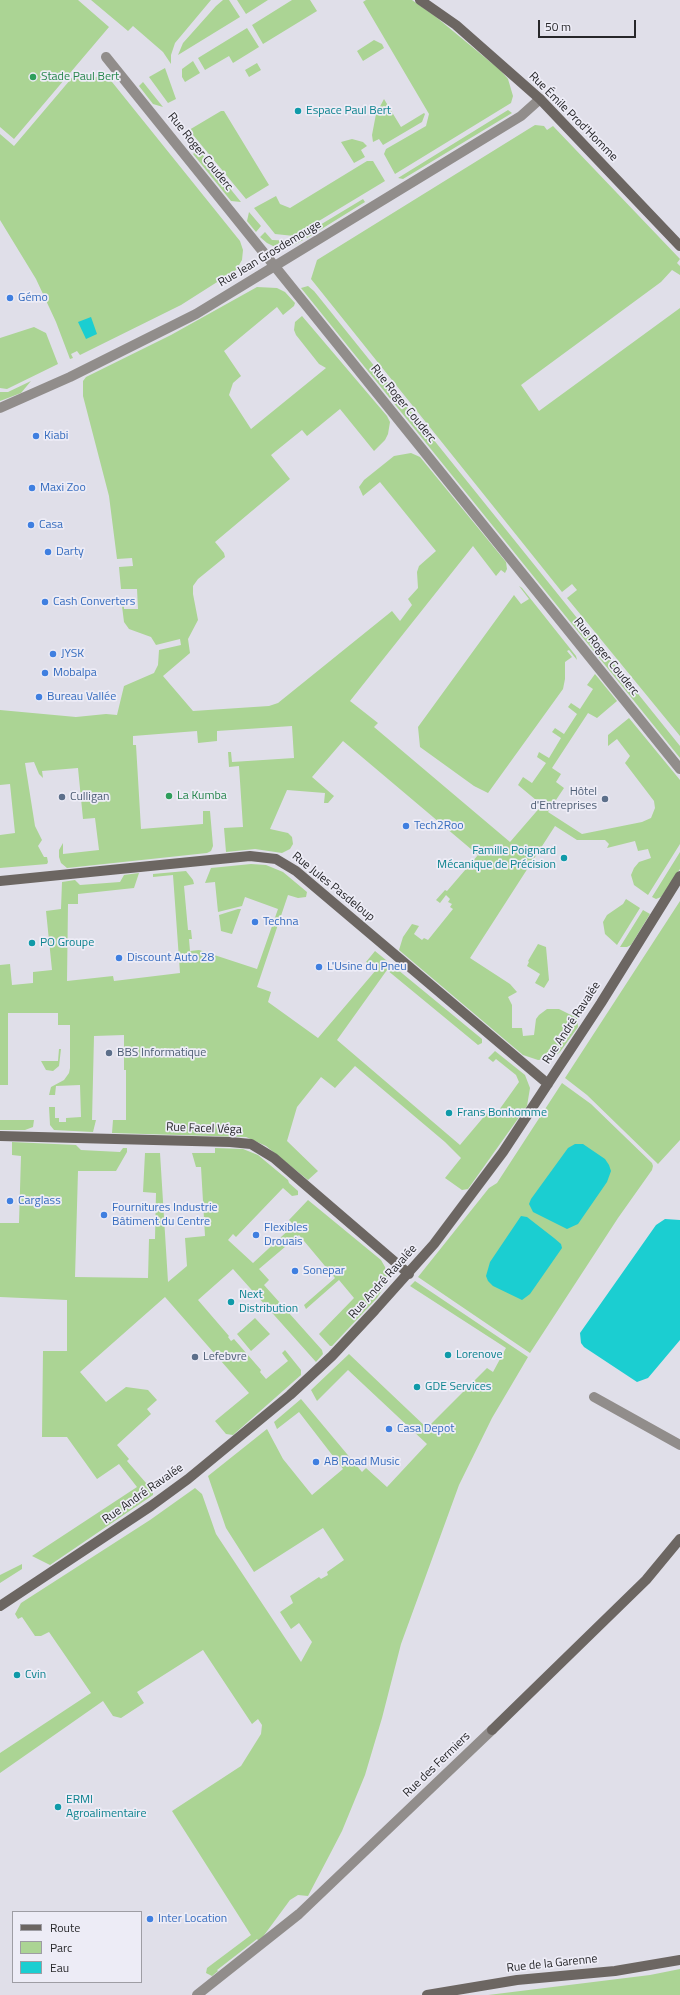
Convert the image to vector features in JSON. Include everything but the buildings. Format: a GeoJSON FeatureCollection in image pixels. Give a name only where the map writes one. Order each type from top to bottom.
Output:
{"type":"FeatureCollection","features":[{"type":"Feature","properties":{"kind":"street","name":"Rue Émile Prod'Homme"},"geometry":{"type":"LineString","coordinates":[[420,0],[456,25],[540,99],[680,246]]}},
{"type":"Feature","properties":{"kind":"street","name":"Rue Roger Couderc"},"geometry":{"type":"LineString","coordinates":[[106,57],[680,769]]}},
{"type":"Feature","properties":{"kind":"street","name":"Rue Jean Grosdemouge"},"geometry":{"type":"LineString","coordinates":[[0,408],[70,377],[189,317],[521,116],[540,99]]}},
{"type":"Feature","properties":{"kind":"street","name":"Rue Jules Pasdeloup"},"geometry":{"type":"LineString","coordinates":[[0,881],[250,856],[276,859],[296,871],[548,1084]]}},
{"type":"Feature","properties":{"kind":"street","name":"Rue André Ravalée"},"geometry":{"type":"LineString","coordinates":[[0,1606],[151,1506],[229,1446],[290,1395],[332,1356],[409,1274],[470,1198],[548,1084],[680,876]]}},
{"type":"Feature","properties":{"kind":"street","name":"Rue Facel Véga"},"geometry":{"type":"LineString","coordinates":[[0,1136],[236,1142],[250,1144],[274,1158],[409,1274]]}},
{"type":"Feature","properties":{"kind":"street"},"geometry":{"type":"LineString","coordinates":[[594,1397],[680,1446]]}},
{"type":"Feature","properties":{"kind":"street","name":"Rue des Fermiers"},"geometry":{"type":"LineString","coordinates":[[197,1995],[299,1914],[492,1730],[646,1580],[680,1539]]}},
{"type":"Feature","properties":{"kind":"street","name":"Rue de la Garenne"},"geometry":{"type":"LineString","coordinates":[[427,1995],[517,1980],[616,1971],[680,1960]]}},
{"type":"Feature","properties":{"kind":"green space","name":"Stade Paul Bert"},"geometry":{"type":"Polygon","coordinates":[[[0,0],[78,0],[109,27],[14,139],[0,127],[0,0]]]}},
{"type":"Feature","properties":{"kind":"green space"},"geometry":{"type":"Polygon","coordinates":[[[91,0],[211,0],[175,43],[171,55],[171,64],[163,52],[133,26],[128,31],[91,0]]]}},
{"type":"Feature","properties":{"kind":"green space"},"geometry":{"type":"Polygon","coordinates":[[[223,0],[229,0],[240,17],[178,55],[183,43],[223,0]]]}},
{"type":"Feature","properties":{"kind":"green space"},"geometry":{"type":"Polygon","coordinates":[[[237,0],[268,0],[246,14],[237,0]]]}},
{"type":"Feature","properties":{"kind":"green space"},"geometry":{"type":"Polygon","coordinates":[[[292,0],[310,0],[317,11],[263,44],[252,25],[292,0]]]}},
{"type":"Feature","properties":{"kind":"green space"},"geometry":{"type":"Polygon","coordinates":[[[366,0],[412,0],[436,17],[500,70],[508,79],[513,96],[511,103],[395,174],[384,154],[386,149],[426,126],[429,114],[363,2],[366,0]]]}},
{"type":"Feature","properties":{"kind":"green space"},"geometry":{"type":"Polygon","coordinates":[[[247,28],[259,47],[233,63],[229,56],[205,70],[198,58],[247,28]]]}},
{"type":"Feature","properties":{"kind":"green space"},"geometry":{"type":"Polygon","coordinates":[[[374,40],[382,44],[384,48],[363,61],[357,51],[374,40]]]}},
{"type":"Feature","properties":{"kind":"green space"},"geometry":{"type":"Polygon","coordinates":[[[193,61],[200,73],[185,82],[182,77],[182,69],[193,61]]]}},
{"type":"Feature","properties":{"kind":"green space"},"geometry":{"type":"Polygon","coordinates":[[[257,63],[261,70],[249,77],[245,70],[257,63]]]}},
{"type":"Feature","properties":{"kind":"green space"},"geometry":{"type":"Polygon","coordinates":[[[165,68],[176,99],[168,103],[149,77],[165,68]]]}},
{"type":"Feature","properties":{"kind":"green space"},"geometry":{"type":"Polygon","coordinates":[[[76,73],[88,81],[98,76],[108,77],[240,241],[243,250],[242,260],[236,270],[181,305],[80,355],[77,351],[71,354],[73,358],[70,359],[56,322],[36,279],[0,220],[0,134],[14,146],[76,73]]]}},
{"type":"Feature","properties":{"kind":"green space"},"geometry":{"type":"Polygon","coordinates":[[[143,82],[163,107],[153,104],[139,86],[143,82]]]}},
{"type":"Feature","properties":{"kind":"green space"},"geometry":{"type":"Polygon","coordinates":[[[384,99],[401,127],[424,113],[425,114],[422,122],[383,145],[379,139],[373,142],[372,135],[376,114],[384,99]]]}},
{"type":"Feature","properties":{"kind":"green space"},"geometry":{"type":"Polygon","coordinates":[[[508,110],[512,113],[403,179],[398,178],[508,110]]]}},
{"type":"Feature","properties":{"kind":"green space"},"geometry":{"type":"Polygon","coordinates":[[[221,111],[224,111],[269,185],[246,199],[189,130],[221,111]]]}},
{"type":"Feature","properties":{"kind":"green space"},"geometry":{"type":"Polygon","coordinates":[[[535,125],[544,126],[547,130],[553,126],[680,259],[677,263],[680,266],[680,275],[672,270],[661,282],[521,385],[539,411],[680,308],[680,736],[567,598],[577,590],[572,584],[562,592],[311,279],[317,260],[535,125]]]}},
{"type":"Feature","properties":{"kind":"green space"},"geometry":{"type":"Polygon","coordinates":[[[352,139],[363,142],[367,146],[361,150],[365,157],[354,163],[341,142],[352,139]]]}},
{"type":"Feature","properties":{"kind":"green space"},"geometry":{"type":"Polygon","coordinates":[[[198,149],[241,202],[231,201],[193,154],[198,149]]]}},
{"type":"Feature","properties":{"kind":"green space"},"geometry":{"type":"Polygon","coordinates":[[[367,161],[373,161],[385,181],[294,236],[275,234],[254,208],[276,196],[280,204],[290,208],[367,161]]]}},
{"type":"Feature","properties":{"kind":"green space"},"geometry":{"type":"Polygon","coordinates":[[[363,199],[365,202],[307,238],[305,234],[363,199]]]}},
{"type":"Feature","properties":{"kind":"green space"},"geometry":{"type":"Polygon","coordinates":[[[249,212],[261,226],[256,232],[247,221],[249,212]]]}},
{"type":"Feature","properties":{"kind":"green space"},"geometry":{"type":"Polygon","coordinates":[[[265,232],[272,240],[295,241],[300,237],[303,240],[292,246],[275,247],[260,237],[265,232]]]}},
{"type":"Feature","properties":{"kind":"green space"},"geometry":{"type":"Polygon","coordinates":[[[308,286],[314,291],[680,746],[680,758],[301,288],[308,286]]]}},
{"type":"Feature","properties":{"kind":"green space"},"geometry":{"type":"Polygon","coordinates":[[[257,287],[277,288],[285,292],[295,303],[294,306],[283,315],[277,307],[224,351],[241,376],[233,383],[229,395],[251,429],[326,368],[319,364],[296,335],[294,330],[295,322],[302,316],[387,416],[390,422],[388,434],[385,440],[374,451],[340,409],[307,436],[302,430],[271,455],[290,479],[215,542],[224,553],[225,557],[198,579],[193,586],[198,620],[188,639],[190,653],[163,676],[193,711],[269,706],[278,703],[392,611],[400,621],[412,605],[408,599],[418,588],[417,572],[419,566],[436,551],[380,482],[363,496],[359,487],[364,480],[394,456],[411,453],[420,457],[506,562],[507,569],[505,573],[501,570],[496,576],[473,546],[350,701],[378,723],[374,727],[510,842],[542,805],[518,785],[523,777],[532,783],[546,763],[537,757],[539,752],[549,758],[561,738],[552,732],[555,728],[564,734],[577,714],[568,707],[571,703],[580,709],[593,689],[587,685],[595,674],[617,701],[597,718],[588,713],[552,768],[561,774],[556,782],[564,788],[548,812],[582,834],[642,822],[651,818],[655,808],[654,801],[625,763],[630,756],[617,739],[608,746],[608,735],[629,718],[680,780],[680,844],[648,895],[634,885],[631,875],[639,862],[651,858],[648,849],[638,851],[635,841],[607,848],[609,844],[605,840],[577,840],[555,826],[470,958],[510,984],[517,992],[508,997],[512,1005],[512,1028],[522,1028],[523,1036],[534,1035],[536,1019],[547,1009],[559,1009],[577,1018],[578,1027],[560,1052],[553,1058],[538,1060],[523,1055],[399,950],[403,937],[412,924],[419,926],[414,934],[422,940],[424,938],[428,940],[453,909],[450,907],[452,904],[448,902],[450,899],[446,895],[440,903],[436,900],[445,890],[447,891],[478,855],[343,741],[312,777],[334,796],[328,803],[324,803],[325,793],[287,790],[270,829],[288,833],[292,837],[293,844],[290,849],[282,853],[255,849],[226,852],[224,828],[243,827],[239,766],[229,767],[228,752],[231,752],[232,762],[294,758],[292,726],[217,731],[217,741],[198,743],[197,731],[133,736],[133,745],[136,745],[141,829],[203,824],[203,811],[210,811],[213,846],[211,851],[207,853],[67,868],[61,863],[59,857],[59,850],[63,843],[63,854],[99,850],[95,818],[83,819],[78,768],[42,771],[43,778],[39,774],[34,762],[25,763],[35,826],[42,840],[38,846],[44,857],[47,857],[48,862],[47,864],[0,868],[0,835],[15,833],[10,784],[0,785],[0,710],[76,717],[106,714],[117,715],[124,686],[154,673],[158,665],[159,650],[181,645],[180,639],[156,645],[151,637],[129,629],[124,622],[121,598],[124,598],[124,609],[138,609],[137,589],[121,589],[119,567],[133,566],[132,558],[117,559],[109,496],[83,396],[83,381],[86,377],[171,335],[257,287]]]}},
{"type":"Feature","properties":{"kind":"green space"},"geometry":{"type":"Polygon","coordinates":[[[34,327],[46,333],[58,364],[7,389],[0,388],[0,338],[34,327]]]}},
{"type":"Feature","properties":{"kind":"green space"},"geometry":{"type":"Polygon","coordinates":[[[31,381],[21,393],[0,401],[0,392],[8,392],[31,381]]]}},
{"type":"Feature","properties":{"kind":"green space"},"geometry":{"type":"Polygon","coordinates":[[[519,586],[576,656],[577,660],[569,650],[567,651],[572,657],[565,662],[565,679],[563,689],[488,793],[474,786],[420,747],[418,727],[514,595],[521,604],[529,599],[519,586]]]}},
{"type":"Feature","properties":{"kind":"green space"},"geometry":{"type":"Polygon","coordinates":[[[680,852],[680,869],[661,897],[656,899],[652,897],[680,852]]]}},
{"type":"Feature","properties":{"kind":"green space"},"geometry":{"type":"Polygon","coordinates":[[[251,864],[266,865],[283,872],[307,892],[306,897],[298,898],[288,895],[257,987],[271,992],[268,1002],[318,1038],[376,970],[366,962],[375,951],[482,1039],[482,1043],[478,1045],[387,970],[337,1040],[460,1145],[487,1113],[494,1117],[519,1082],[516,1075],[496,1059],[493,1062],[488,1058],[495,1051],[525,1075],[530,1088],[527,1106],[468,1189],[462,1190],[445,1178],[461,1158],[445,1142],[355,1066],[335,1088],[321,1077],[297,1107],[287,1141],[318,1171],[308,1180],[266,1146],[246,1137],[112,1133],[113,1120],[126,1120],[124,1035],[94,1036],[92,1120],[96,1120],[93,1132],[54,1130],[50,1125],[49,1107],[55,1107],[55,1118],[59,1118],[59,1122],[66,1122],[66,1118],[81,1117],[80,1085],[56,1086],[55,1095],[49,1095],[51,1087],[64,1080],[69,1073],[70,1068],[70,1025],[58,1025],[58,1013],[8,1013],[8,1085],[0,1085],[0,965],[10,964],[12,985],[33,983],[33,972],[52,970],[46,911],[61,909],[62,882],[75,880],[80,885],[120,882],[124,875],[139,873],[134,888],[78,894],[78,904],[68,904],[67,981],[113,976],[114,981],[180,973],[173,875],[153,877],[153,874],[186,871],[193,880],[194,884],[184,886],[188,930],[191,930],[192,939],[189,939],[190,951],[199,950],[257,969],[278,909],[245,897],[242,906],[218,912],[215,882],[205,883],[211,868],[251,864]]]}},
{"type":"Feature","properties":{"kind":"green space"},"geometry":{"type":"Polygon","coordinates":[[[626,899],[640,908],[617,945],[605,934],[603,922],[607,915],[623,904],[626,899]]]}},
{"type":"Feature","properties":{"kind":"green space"},"geometry":{"type":"Polygon","coordinates":[[[680,901],[680,1140],[658,1164],[587,1095],[565,1078],[680,901]]]}},
{"type":"Feature","properties":{"kind":"green space"},"geometry":{"type":"Polygon","coordinates":[[[241,909],[232,934],[221,931],[219,915],[241,909]]]}},
{"type":"Feature","properties":{"kind":"green space"},"geometry":{"type":"Polygon","coordinates":[[[643,910],[650,914],[631,945],[627,947],[620,947],[643,910]]]}},
{"type":"Feature","properties":{"kind":"green space"},"geometry":{"type":"Polygon","coordinates":[[[538,944],[546,947],[549,980],[544,988],[535,983],[540,974],[527,966],[528,961],[538,944]]]}},
{"type":"Feature","properties":{"kind":"green space"},"geometry":{"type":"Polygon","coordinates":[[[59,1049],[61,1049],[59,1066],[53,1071],[46,1070],[41,1061],[58,1061],[59,1049]]]}},
{"type":"Feature","properties":{"kind":"green space"},"geometry":{"type":"Polygon","coordinates":[[[562,1083],[591,1104],[652,1163],[653,1166],[652,1170],[618,1218],[530,1353],[418,1277],[489,1188],[497,1183],[562,1083]]]}},
{"type":"Feature","properties":{"kind":"green space"},"geometry":{"type":"Polygon","coordinates":[[[0,1120],[34,1120],[33,1127],[25,1130],[0,1130],[0,1120]]]}},
{"type":"Feature","properties":{"kind":"green space"},"geometry":{"type":"Polygon","coordinates":[[[12,1142],[76,1145],[81,1150],[120,1152],[123,1148],[127,1148],[127,1152],[116,1171],[78,1171],[75,1277],[148,1278],[149,1239],[155,1239],[156,1193],[143,1192],[145,1153],[160,1153],[168,1282],[187,1266],[185,1238],[205,1236],[201,1167],[196,1167],[192,1153],[215,1153],[215,1148],[243,1149],[258,1155],[288,1180],[289,1183],[298,1191],[298,1195],[292,1196],[283,1188],[236,1237],[233,1234],[228,1240],[253,1263],[294,1225],[289,1220],[308,1200],[381,1260],[387,1275],[386,1284],[377,1298],[332,1346],[330,1346],[319,1334],[354,1298],[339,1280],[306,1309],[304,1305],[335,1278],[299,1235],[259,1269],[269,1280],[264,1285],[322,1350],[323,1354],[316,1362],[233,1269],[198,1300],[229,1336],[228,1337],[231,1341],[234,1339],[261,1370],[260,1372],[266,1379],[288,1361],[282,1353],[285,1350],[301,1370],[301,1375],[233,1435],[226,1434],[215,1421],[249,1393],[165,1297],[80,1372],[106,1402],[126,1387],[148,1390],[157,1400],[147,1409],[151,1414],[117,1445],[129,1459],[127,1461],[153,1491],[153,1495],[50,1565],[32,1556],[137,1487],[119,1464],[97,1479],[67,1437],[42,1437],[43,1351],[67,1351],[67,1300],[0,1297],[0,1223],[19,1223],[21,1156],[12,1155],[12,1142]]]}},
{"type":"Feature","properties":{"kind":"green space"},"geometry":{"type":"Polygon","coordinates":[[[415,1281],[528,1357],[492,1418],[459,1485],[401,1644],[382,1718],[365,1775],[342,1831],[308,1896],[298,1895],[290,1900],[259,1941],[257,1939],[217,1970],[218,1971],[212,1976],[206,1973],[207,1968],[251,1935],[172,1811],[241,1766],[261,1734],[262,1725],[258,1719],[252,1724],[203,1650],[137,1692],[144,1703],[121,1718],[113,1716],[103,1701],[0,1773],[0,1753],[91,1693],[49,1632],[41,1636],[35,1636],[22,1617],[18,1619],[15,1614],[21,1603],[150,1520],[195,1488],[202,1494],[216,1534],[301,1662],[312,1642],[299,1623],[291,1629],[280,1612],[293,1603],[290,1596],[319,1577],[321,1579],[328,1575],[327,1572],[344,1560],[323,1528],[254,1572],[226,1528],[208,1476],[267,1429],[283,1459],[312,1495],[343,1469],[299,1412],[277,1429],[274,1422],[301,1399],[362,1472],[366,1468],[387,1487],[427,1444],[348,1370],[317,1401],[311,1390],[349,1354],[427,1428],[487,1368],[493,1372],[506,1348],[410,1286],[415,1281]]]}},
{"type":"Feature","properties":{"kind":"green space"},"geometry":{"type":"Polygon","coordinates":[[[255,1318],[270,1334],[251,1351],[237,1334],[255,1318]]]}},
{"type":"Feature","properties":{"kind":"green space"},"geometry":{"type":"Polygon","coordinates":[[[22,1564],[22,1569],[0,1583],[0,1575],[22,1564]]]}},
{"type":"Feature","properties":{"kind":"green space"},"geometry":{"type":"Polygon","coordinates":[[[680,1969],[680,1995],[488,1995],[650,1975],[680,1969]]]}},
{"type":"Feature","properties":{"kind":"water"},"geometry":{"type":"Polygon","coordinates":[[[91,317],[97,334],[86,339],[78,322],[91,317]]]}},
{"type":"Feature","properties":{"kind":"water"},"geometry":{"type":"Polygon","coordinates":[[[575,1144],[583,1144],[605,1159],[611,1171],[607,1182],[578,1224],[567,1229],[533,1212],[529,1204],[531,1199],[568,1148],[575,1144]]]}},
{"type":"Feature","properties":{"kind":"water"},"geometry":{"type":"Polygon","coordinates":[[[521,1216],[527,1217],[554,1238],[561,1244],[562,1248],[530,1294],[522,1300],[493,1286],[488,1281],[486,1276],[490,1262],[521,1216]]]}},
{"type":"Feature","properties":{"kind":"water"},"geometry":{"type":"Polygon","coordinates":[[[665,1219],[680,1220],[680,1340],[648,1378],[637,1382],[584,1347],[581,1343],[580,1333],[656,1225],[665,1219]]]}},
{"type":"Feature","properties":{"kind":"place","name":"Stade Paul Bert"},"geometry":{"type":"Point","coordinates":[33,77]}},
{"type":"Feature","properties":{"kind":"place","name":"Espace Paul Bert"},"geometry":{"type":"Point","coordinates":[298,111]}},
{"type":"Feature","properties":{"kind":"place","name":"Gémo"},"geometry":{"type":"Point","coordinates":[10,298]}},
{"type":"Feature","properties":{"kind":"place","name":"Kiabi"},"geometry":{"type":"Point","coordinates":[36,436]}},
{"type":"Feature","properties":{"kind":"place","name":"Maxi Zoo"},"geometry":{"type":"Point","coordinates":[32,488]}},
{"type":"Feature","properties":{"kind":"place","name":"Casa"},"geometry":{"type":"Point","coordinates":[31,525]}},
{"type":"Feature","properties":{"kind":"place","name":"Darty"},"geometry":{"type":"Point","coordinates":[48,552]}},
{"type":"Feature","properties":{"kind":"place","name":"Cash Converters"},"geometry":{"type":"Point","coordinates":[45,602]}},
{"type":"Feature","properties":{"kind":"place","name":"JYSK"},"geometry":{"type":"Point","coordinates":[53,654]}},
{"type":"Feature","properties":{"kind":"place","name":"Mobalpa"},"geometry":{"type":"Point","coordinates":[45,673]}},
{"type":"Feature","properties":{"kind":"place","name":"Bureau Vallée"},"geometry":{"type":"Point","coordinates":[39,697]}},
{"type":"Feature","properties":{"kind":"place","name":"La Kumba"},"geometry":{"type":"Point","coordinates":[169,796]}},
{"type":"Feature","properties":{"kind":"place","name":"Culligan"},"geometry":{"type":"Point","coordinates":[62,797]}},
{"type":"Feature","properties":{"kind":"place","name":"Hôtel d'Entreprises"},"geometry":{"type":"Point","coordinates":[605,799]}},
{"type":"Feature","properties":{"kind":"place","name":"Tech2Roo"},"geometry":{"type":"Point","coordinates":[406,826]}},
{"type":"Feature","properties":{"kind":"place","name":"Famille Poignard Mécanique de Précision"},"geometry":{"type":"Point","coordinates":[564,858]}},
{"type":"Feature","properties":{"kind":"place","name":"Techna"},"geometry":{"type":"Point","coordinates":[255,922]}},
{"type":"Feature","properties":{"kind":"place","name":"PO Groupe"},"geometry":{"type":"Point","coordinates":[32,943]}},
{"type":"Feature","properties":{"kind":"place","name":"Discount Auto 28"},"geometry":{"type":"Point","coordinates":[119,958]}},
{"type":"Feature","properties":{"kind":"place","name":"L'Usine du Pneu"},"geometry":{"type":"Point","coordinates":[319,967]}},
{"type":"Feature","properties":{"kind":"place","name":"BBS Informatique"},"geometry":{"type":"Point","coordinates":[109,1053]}},
{"type":"Feature","properties":{"kind":"place","name":"Frans Bonhomme"},"geometry":{"type":"Point","coordinates":[449,1113]}},
{"type":"Feature","properties":{"kind":"place","name":"Carglass"},"geometry":{"type":"Point","coordinates":[10,1201]}},
{"type":"Feature","properties":{"kind":"place","name":"Fournitures Industrie Bâtiment du Centre"},"geometry":{"type":"Point","coordinates":[104,1215]}},
{"type":"Feature","properties":{"kind":"place","name":"Flexibles Drouais"},"geometry":{"type":"Point","coordinates":[256,1235]}},
{"type":"Feature","properties":{"kind":"place","name":"Sonepar"},"geometry":{"type":"Point","coordinates":[295,1271]}},
{"type":"Feature","properties":{"kind":"place","name":"Next Distribution"},"geometry":{"type":"Point","coordinates":[231,1302]}},
{"type":"Feature","properties":{"kind":"place","name":"Lorenove"},"geometry":{"type":"Point","coordinates":[448,1355]}},
{"type":"Feature","properties":{"kind":"place","name":"Lefebvre"},"geometry":{"type":"Point","coordinates":[195,1357]}},
{"type":"Feature","properties":{"kind":"place","name":"GDE Services"},"geometry":{"type":"Point","coordinates":[417,1387]}},
{"type":"Feature","properties":{"kind":"place","name":"Casa Depot"},"geometry":{"type":"Point","coordinates":[389,1429]}},
{"type":"Feature","properties":{"kind":"place","name":"AB Road Music"},"geometry":{"type":"Point","coordinates":[316,1462]}},
{"type":"Feature","properties":{"kind":"place","name":"Cvin"},"geometry":{"type":"Point","coordinates":[17,1675]}},
{"type":"Feature","properties":{"kind":"place","name":"ERMI Agroalimentaire"},"geometry":{"type":"Point","coordinates":[58,1807]}},
{"type":"Feature","properties":{"kind":"place","name":"Inter Location"},"geometry":{"type":"Point","coordinates":[150,1919]}}]}
